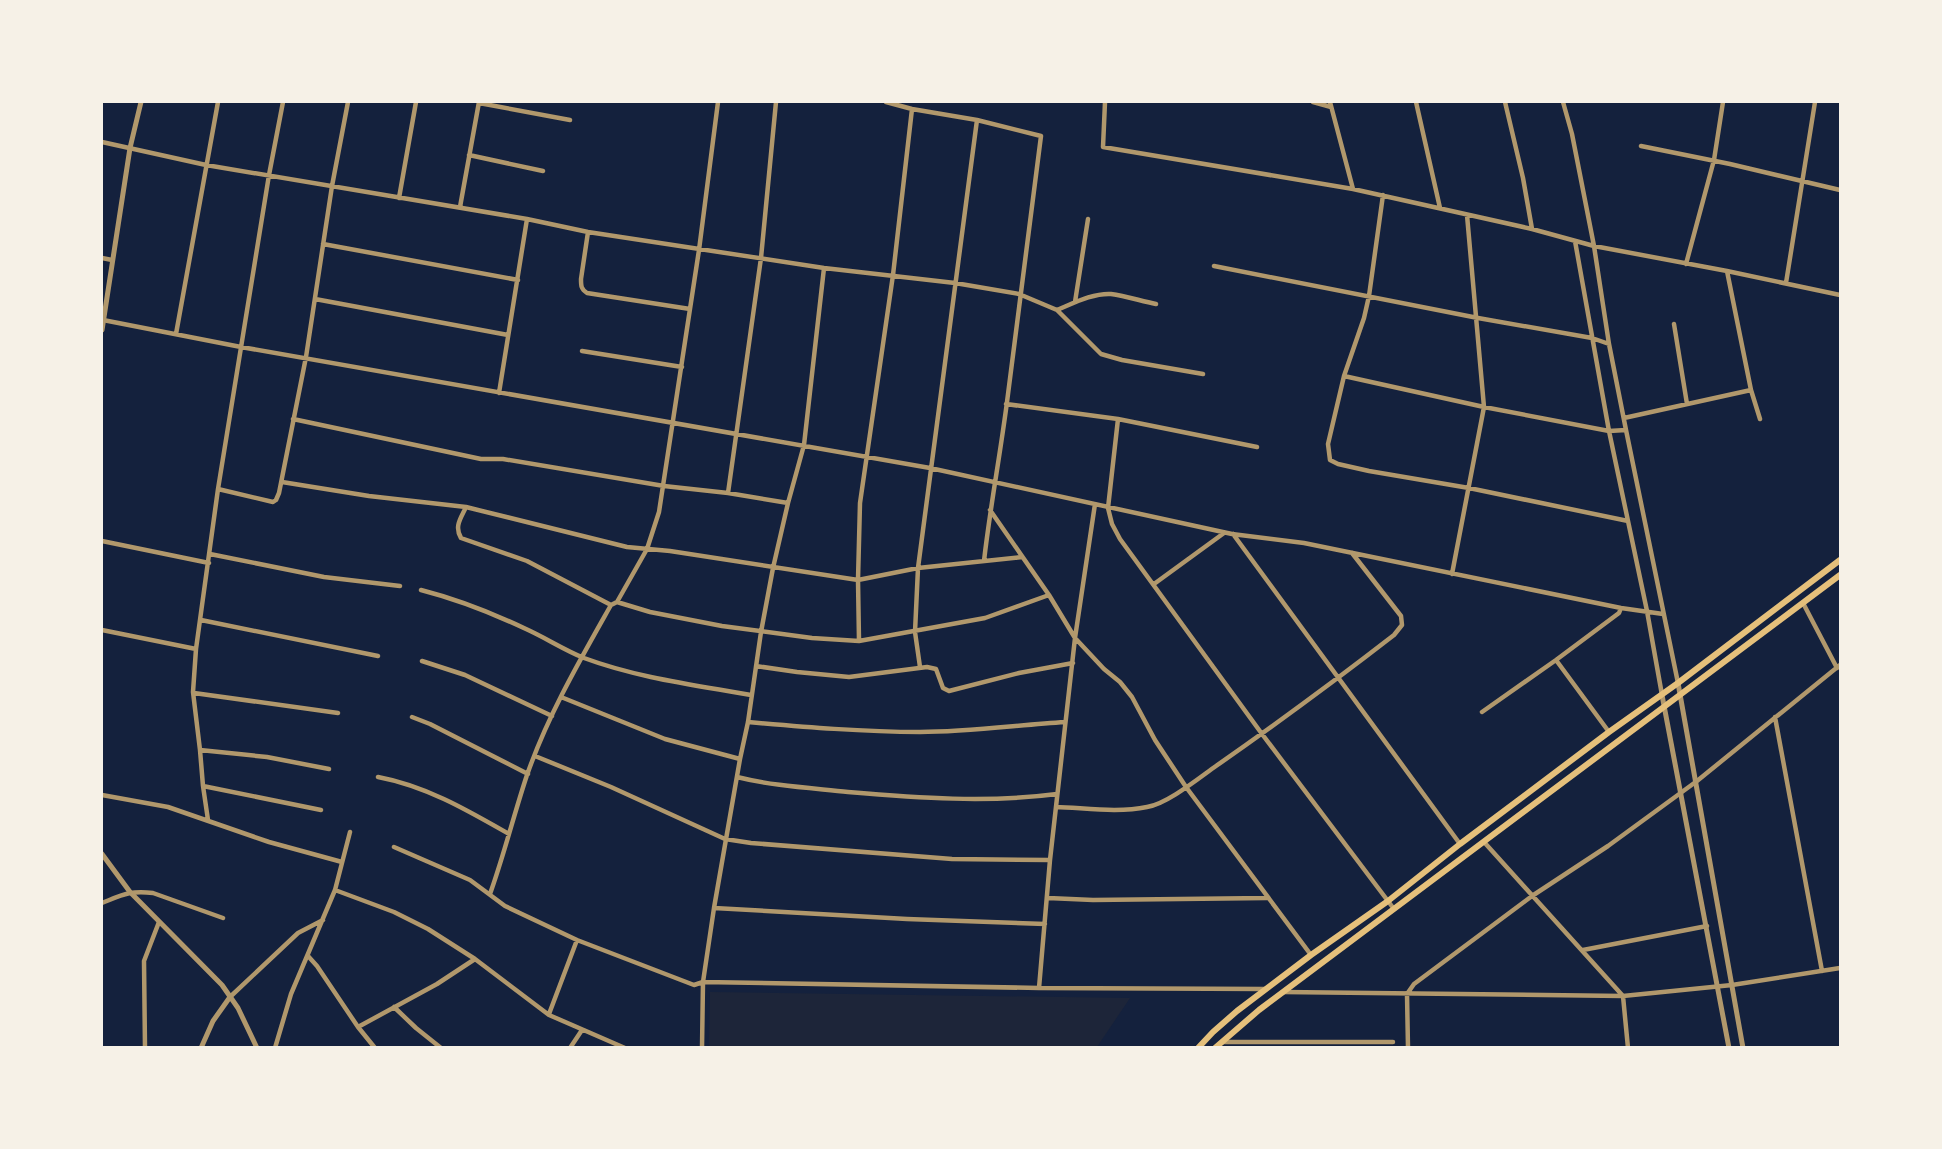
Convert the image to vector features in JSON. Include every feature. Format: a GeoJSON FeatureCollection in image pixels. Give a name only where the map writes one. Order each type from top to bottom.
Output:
{"type":"FeatureCollection","features":[{"type":"Feature","properties":{"kind":"main road"},"geometry":{"type":"LineString","coordinates":[[1198,1048],[1229,1018],[1266,989],[1388,901],[1460,844],[1840,560]]}},
{"type":"Feature","properties":{"kind":"main road"},"geometry":{"type":"LineString","coordinates":[[1218,1045],[1282,992],[1840,575]]}},
{"type":"Feature","properties":{"kind":"main road"},"geometry":{"type":"LineString","coordinates":[[1543,783],[1550,793]]}},
{"type":"Feature","properties":{"kind":"main road"},"geometry":{"type":"LineString","coordinates":[[1288,973],[1296,982]]}},
{"type":"Feature","properties":{"kind":"main road"},"geometry":{"type":"LineString","coordinates":[[1266,989],[1282,992]]}},
{"type":"Feature","properties":{"kind":"street"},"geometry":{"type":"LineString","coordinates":[[102,330],[130,148],[141,102]]}},
{"type":"Feature","properties":{"kind":"street"},"geometry":{"type":"LineString","coordinates":[[176,334],[218,102]]}},
{"type":"Feature","properties":{"kind":"street"},"geometry":{"type":"LineString","coordinates":[[208,820],[193,692],[196,649],[218,489],[283,102]]}},
{"type":"Feature","properties":{"kind":"street"},"geometry":{"type":"LineString","coordinates":[[218,489],[262,501],[274,502],[278,498],[306,357],[332,186],[348,102]]}},
{"type":"Feature","properties":{"kind":"street"},"geometry":{"type":"LineString","coordinates":[[399,198],[416,102]]}},
{"type":"Feature","properties":{"kind":"street"},"geometry":{"type":"LineString","coordinates":[[460,207],[479,102],[570,120]]}},
{"type":"Feature","properties":{"kind":"street"},"geometry":{"type":"LineString","coordinates":[[490,894],[528,774],[552,716],[611,606],[617,602],[647,549],[659,512],[674,424],[718,102]]}},
{"type":"Feature","properties":{"kind":"street"},"geometry":{"type":"LineString","coordinates":[[728,493],[761,258],[776,102]]}},
{"type":"Feature","properties":{"kind":"street"},"geometry":{"type":"LineString","coordinates":[[886,102],[1041,136],[984,562]]}},
{"type":"Feature","properties":{"kind":"street"},"geometry":{"type":"LineString","coordinates":[[1105,102],[1103,147],[1383,195],[1594,246],[1840,295]]}},
{"type":"Feature","properties":{"kind":"street"},"geometry":{"type":"LineString","coordinates":[[1313,102],[1331,105],[1353,189]]}},
{"type":"Feature","properties":{"kind":"street"},"geometry":{"type":"LineString","coordinates":[[1416,102],[1440,208]]}},
{"type":"Feature","properties":{"kind":"street"},"geometry":{"type":"LineString","coordinates":[[1505,102],[1524,178],[1532,229]]}},
{"type":"Feature","properties":{"kind":"street"},"geometry":{"type":"LineString","coordinates":[[1563,102],[1572,134],[1594,246],[1609,344],[1681,696],[1743,1048]]}},
{"type":"Feature","properties":{"kind":"street"},"geometry":{"type":"LineString","coordinates":[[1686,264],[1714,160],[1723,102]]}},
{"type":"Feature","properties":{"kind":"street"},"geometry":{"type":"LineString","coordinates":[[1786,283],[1815,102]]}},
{"type":"Feature","properties":{"kind":"street"},"geometry":{"type":"LineString","coordinates":[[859,642],[860,503],[912,109]]}},
{"type":"Feature","properties":{"kind":"street"},"geometry":{"type":"LineString","coordinates":[[920,667],[915,632],[918,568],[977,120]]}},
{"type":"Feature","properties":{"kind":"street"},"geometry":{"type":"LineString","coordinates":[[102,142],[206,165],[460,207],[588,232],[824,268],[1019,293],[1057,310],[1101,354],[1203,374]]}},
{"type":"Feature","properties":{"kind":"street"},"geometry":{"type":"LineString","coordinates":[[1641,146],[1840,190]]}},
{"type":"Feature","properties":{"kind":"street"},"geometry":{"type":"LineString","coordinates":[[469,155],[543,171]]}},
{"type":"Feature","properties":{"kind":"street"},"geometry":{"type":"LineString","coordinates":[[1383,195],[1369,296],[1344,376],[1328,444],[1330,460],[1338,464],[1628,521]]}},
{"type":"Feature","properties":{"kind":"street"},"geometry":{"type":"LineString","coordinates":[[1452,575],[1484,407],[1467,215]]}},
{"type":"Feature","properties":{"kind":"street"},"geometry":{"type":"LineString","coordinates":[[499,393],[527,219]]}},
{"type":"Feature","properties":{"kind":"street"},"geometry":{"type":"LineString","coordinates":[[1075,302],[1088,219]]}},
{"type":"Feature","properties":{"kind":"street"},"geometry":{"type":"LineString","coordinates":[[588,232],[581,286],[583,290],[587,293],[690,309]]}},
{"type":"Feature","properties":{"kind":"street"},"geometry":{"type":"LineString","coordinates":[[1575,241],[1609,431],[1647,611],[1729,1048]]}},
{"type":"Feature","properties":{"kind":"street"},"geometry":{"type":"LineString","coordinates":[[323,244],[517,279]]}},
{"type":"Feature","properties":{"kind":"street"},"geometry":{"type":"LineString","coordinates":[[102,258],[112,260]]}},
{"type":"Feature","properties":{"kind":"street"},"geometry":{"type":"LineString","coordinates":[[1214,265],[1592,338],[1609,344]]}},
{"type":"Feature","properties":{"kind":"street"},"geometry":{"type":"LineString","coordinates":[[702,1048],[703,982],[714,908],[773,568],[804,445],[824,268]]}},
{"type":"Feature","properties":{"kind":"street"},"geometry":{"type":"LineString","coordinates":[[1727,271],[1751,390],[1760,419]]}},
{"type":"Feature","properties":{"kind":"street"},"geometry":{"type":"LineString","coordinates":[[1057,310],[1096,296],[1111,295],[1156,304]]}},
{"type":"Feature","properties":{"kind":"street"},"geometry":{"type":"LineString","coordinates":[[315,299],[508,335]]}},
{"type":"Feature","properties":{"kind":"street"},"geometry":{"type":"LineString","coordinates":[[103,320],[241,347],[930,468],[1232,534],[1304,543],[1452,575],[1663,614]]}},
{"type":"Feature","properties":{"kind":"street"},"geometry":{"type":"LineString","coordinates":[[1674,324],[1687,404]]}},
{"type":"Feature","properties":{"kind":"street"},"geometry":{"type":"LineString","coordinates":[[582,351],[682,367]]}},
{"type":"Feature","properties":{"kind":"street"},"geometry":{"type":"LineString","coordinates":[[1344,376],[1609,431],[1626,430]]}},
{"type":"Feature","properties":{"kind":"street"},"geometry":{"type":"LineString","coordinates":[[1624,418],[1751,390]]}},
{"type":"Feature","properties":{"kind":"street"},"geometry":{"type":"LineString","coordinates":[[1006,404],[1118,419],[1257,447]]}},
{"type":"Feature","properties":{"kind":"street"},"geometry":{"type":"LineString","coordinates":[[293,419],[468,457],[529,463],[664,486],[788,503]]}},
{"type":"Feature","properties":{"kind":"street"},"geometry":{"type":"LineString","coordinates":[[1118,419],[1108,508],[1120,539],[1395,910]]}},
{"type":"Feature","properties":{"kind":"street"},"geometry":{"type":"LineString","coordinates":[[282,482],[369,496],[466,507],[627,547],[858,580],[918,568],[1022,557]]}},
{"type":"Feature","properties":{"kind":"street"},"geometry":{"type":"LineString","coordinates":[[1039,988],[1065,722],[1095,504]]}},
{"type":"Feature","properties":{"kind":"street"},"geometry":{"type":"LineString","coordinates":[[466,507],[458,523],[461,538],[527,561],[611,606]]}},
{"type":"Feature","properties":{"kind":"street"},"geometry":{"type":"LineString","coordinates":[[990,510],[1049,595],[1075,638],[1126,690],[1186,787],[1311,955]]}},
{"type":"Feature","properties":{"kind":"street"},"geometry":{"type":"LineString","coordinates":[[1154,584],[1225,532]]}},
{"type":"Feature","properties":{"kind":"street"},"geometry":{"type":"LineString","coordinates":[[1232,534],[1460,844]]}},
{"type":"Feature","properties":{"kind":"street"},"geometry":{"type":"LineString","coordinates":[[102,541],[209,563]]}},
{"type":"Feature","properties":{"kind":"street"},"geometry":{"type":"LineString","coordinates":[[1056,807],[1115,810],[1149,807],[1186,787],[1262,734],[1394,635],[1402,625],[1401,616],[1352,553]]}},
{"type":"Feature","properties":{"kind":"street"},"geometry":{"type":"LineString","coordinates":[[210,554],[324,577],[400,586]]}},
{"type":"Feature","properties":{"kind":"street"},"geometry":{"type":"LineString","coordinates":[[421,590],[494,614],[582,657],[652,677],[751,695]]}},
{"type":"Feature","properties":{"kind":"street"},"geometry":{"type":"LineString","coordinates":[[617,602],[682,619],[761,632],[859,642],[985,618],[1049,595]]}},
{"type":"Feature","properties":{"kind":"street"},"geometry":{"type":"LineString","coordinates":[[1408,1048],[1407,994],[1414,984],[1532,896],[1681,793],[1838,667],[1803,603]]}},
{"type":"Feature","properties":{"kind":"street"},"geometry":{"type":"LineString","coordinates":[[1482,712],[1619,613],[1620,608]]}},
{"type":"Feature","properties":{"kind":"street"},"geometry":{"type":"LineString","coordinates":[[201,620],[378,656]]}},
{"type":"Feature","properties":{"kind":"street"},"geometry":{"type":"LineString","coordinates":[[102,630],[196,649]]}},
{"type":"Feature","properties":{"kind":"street"},"geometry":{"type":"LineString","coordinates":[[1556,660],[1609,732]]}},
{"type":"Feature","properties":{"kind":"street"},"geometry":{"type":"LineString","coordinates":[[422,662],[466,675],[552,716]]}},
{"type":"Feature","properties":{"kind":"street"},"geometry":{"type":"LineString","coordinates":[[756,666],[849,677],[927,667],[936,669],[943,688],[953,691],[1019,673],[1073,663]]}},
{"type":"Feature","properties":{"kind":"street"},"geometry":{"type":"LineString","coordinates":[[193,692],[338,713]]}},
{"type":"Feature","properties":{"kind":"street"},"geometry":{"type":"LineString","coordinates":[[561,696],[664,739],[740,759]]}},
{"type":"Feature","properties":{"kind":"street"},"geometry":{"type":"LineString","coordinates":[[412,717],[528,774]]}},
{"type":"Feature","properties":{"kind":"street"},"geometry":{"type":"LineString","coordinates":[[1775,717],[1822,971]]}},
{"type":"Feature","properties":{"kind":"street"},"geometry":{"type":"LineString","coordinates":[[748,723],[920,732],[1065,722]]}},
{"type":"Feature","properties":{"kind":"street"},"geometry":{"type":"LineString","coordinates":[[200,750],[277,759],[329,769]]}},
{"type":"Feature","properties":{"kind":"street"},"geometry":{"type":"LineString","coordinates":[[535,756],[725,839],[952,859],[1050,860]]}},
{"type":"Feature","properties":{"kind":"street"},"geometry":{"type":"LineString","coordinates":[[378,777],[401,781],[435,794],[509,834]]}},
{"type":"Feature","properties":{"kind":"street"},"geometry":{"type":"LineString","coordinates":[[737,777],[789,786],[904,796],[999,797],[1057,794]]}},
{"type":"Feature","properties":{"kind":"street"},"geometry":{"type":"LineString","coordinates":[[203,786],[321,810]]}},
{"type":"Feature","properties":{"kind":"street"},"geometry":{"type":"LineString","coordinates":[[102,795],[168,807],[270,842],[342,862]]}},
{"type":"Feature","properties":{"kind":"street"},"geometry":{"type":"LineString","coordinates":[[275,1048],[291,994],[335,890],[350,832]]}},
{"type":"Feature","properties":{"kind":"street"},"geometry":{"type":"LineString","coordinates":[[1484,842],[1623,996],[1628,1048]]}},
{"type":"Feature","properties":{"kind":"street"},"geometry":{"type":"LineString","coordinates":[[394,847],[470,880],[505,906],[577,940],[694,985],[703,982],[1266,989]]}},
{"type":"Feature","properties":{"kind":"street"},"geometry":{"type":"LineString","coordinates":[[102,854],[130,892],[210,971],[238,1008],[257,1048]]}},
{"type":"Feature","properties":{"kind":"street"},"geometry":{"type":"LineString","coordinates":[[335,890],[419,924],[475,959],[549,1015],[625,1048]]}},
{"type":"Feature","properties":{"kind":"street"},"geometry":{"type":"LineString","coordinates":[[102,903],[130,892],[153,893],[223,918]]}},
{"type":"Feature","properties":{"kind":"street"},"geometry":{"type":"LineString","coordinates":[[1048,898],[1268,898]]}},
{"type":"Feature","properties":{"kind":"street"},"geometry":{"type":"LineString","coordinates":[[714,908],[1045,924]]}},
{"type":"Feature","properties":{"kind":"street"},"geometry":{"type":"LineString","coordinates":[[201,1048],[213,1021],[230,997],[298,933],[324,919]]}},
{"type":"Feature","properties":{"kind":"street"},"geometry":{"type":"LineString","coordinates":[[145,1048],[144,961],[159,922]]}},
{"type":"Feature","properties":{"kind":"street"},"geometry":{"type":"LineString","coordinates":[[1582,950],[1707,926]]}},
{"type":"Feature","properties":{"kind":"street"},"geometry":{"type":"LineString","coordinates":[[549,1015],[577,940]]}},
{"type":"Feature","properties":{"kind":"street"},"geometry":{"type":"LineString","coordinates":[[308,956],[375,1048]]}},
{"type":"Feature","properties":{"kind":"street"},"geometry":{"type":"LineString","coordinates":[[358,1027],[437,984],[475,959]]}},
{"type":"Feature","properties":{"kind":"street"},"geometry":{"type":"LineString","coordinates":[[1282,992],[1623,996],[1719,987],[1840,968]]}},
{"type":"Feature","properties":{"kind":"street"},"geometry":{"type":"LineString","coordinates":[[394,1007],[441,1048]]}},
{"type":"Feature","properties":{"kind":"street"},"geometry":{"type":"LineString","coordinates":[[570,1048],[582,1030]]}},
{"type":"Feature","properties":{"kind":"street"},"geometry":{"type":"LineString","coordinates":[[1218,1045],[1393,1042]]}},
{"type":"Feature","properties":{"kind":"shaded area"},"geometry":{"type":"Polygon","coordinates":[[[710,992],[1130,998],[1097,1047],[709,1048],[710,992]]]}}]}
